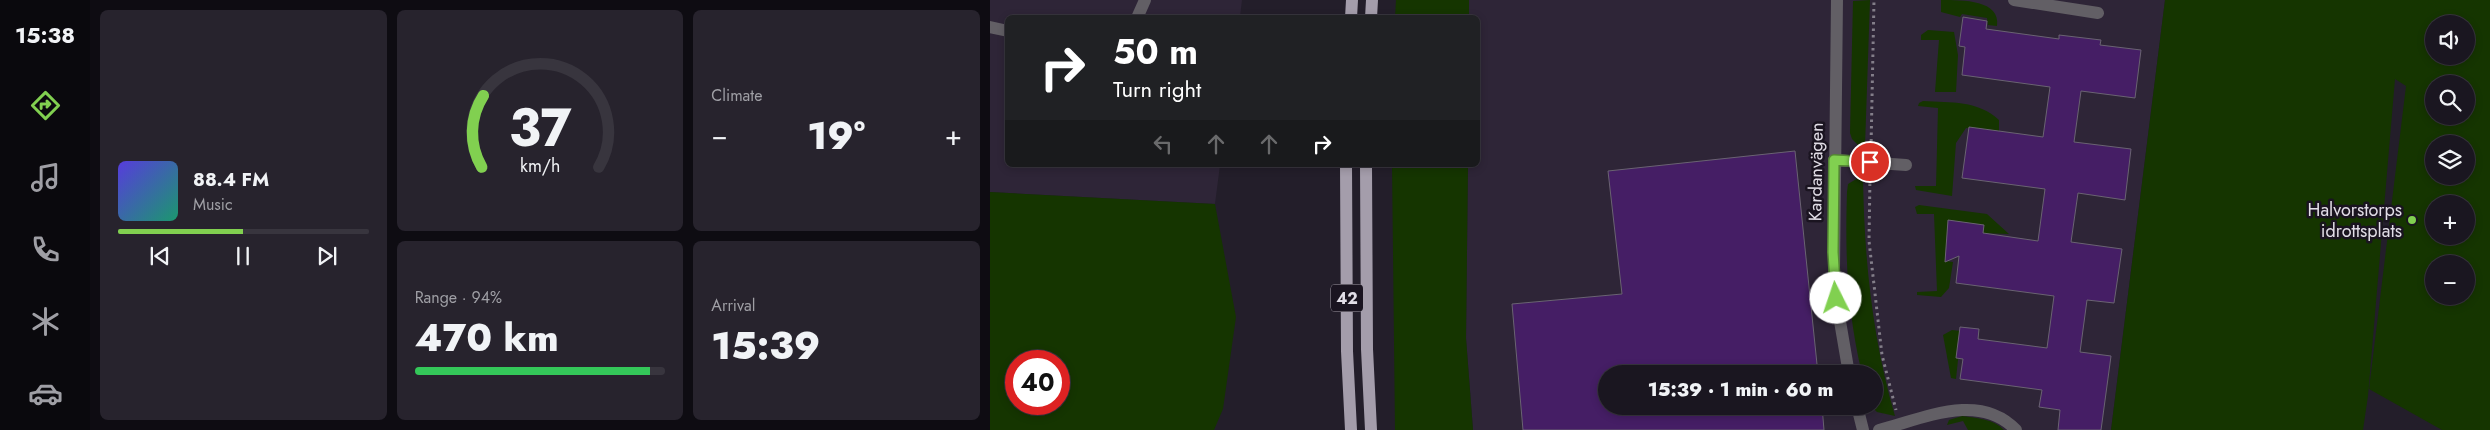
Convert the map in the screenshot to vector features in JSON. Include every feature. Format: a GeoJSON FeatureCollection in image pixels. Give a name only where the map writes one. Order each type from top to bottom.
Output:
{"type":"FeatureCollection","features":[{"type":"Feature","properties":{"kind":"main road"},"geometry":{"type":"LineString","coordinates":[[1351,15],[1352,0]]}},
{"type":"Feature","properties":{"kind":"main road"},"geometry":{"type":"LineString","coordinates":[[1371,15],[1372,0]]}},
{"type":"Feature","properties":{"kind":"main road","name":"42"},"geometry":{"type":"LineString","coordinates":[[1346,167],[1347,351],[1351,430]]}},
{"type":"Feature","properties":{"kind":"main road","name":"42"},"geometry":{"type":"LineString","coordinates":[[1366,167],[1367,349],[1371,430]]}},
{"type":"Feature","properties":{"kind":"street"},"geometry":{"type":"LineString","coordinates":[[1139,15],[1144,0]]}},
{"type":"Feature","properties":{"kind":"street","name":"Kardanvägen"},"geometry":{"type":"LineString","coordinates":[[1837,0],[1834,270],[1836,298],[1847,365]]}},
{"type":"Feature","properties":{"kind":"street"},"geometry":{"type":"LineString","coordinates":[[2014,0],[2098,13]]}},
{"type":"Feature","properties":{"kind":"street"},"geometry":{"type":"LineString","coordinates":[[990,27],[1005,30]]}},
{"type":"Feature","properties":{"kind":"street"},"geometry":{"type":"LineString","coordinates":[[1834,160],[1906,164]]}},
{"type":"Feature","properties":{"kind":"street"},"geometry":{"type":"LineString","coordinates":[[1879,430],[1955,409],[1983,411],[2006,420],[2016,430]]}},
{"type":"Feature","properties":{"kind":"street"},"geometry":{"type":"LineString","coordinates":[[1859,415],[1863,430]]}},
{"type":"Feature","properties":{"kind":"path"},"geometry":{"type":"LineString","coordinates":[[1874,0],[1869,241],[1882,355],[1900,424]]}},
{"type":"Feature","properties":{"kind":"shaded area"},"geometry":{"type":"Polygon","coordinates":[[[990,0],[1242,0],[1240,15],[1005,15],[1005,167],[1220,167],[1215,204],[990,192],[990,0]]]}},
{"type":"Feature","properties":{"kind":"shaded area"},"geometry":{"type":"Polygon","coordinates":[[[1469,0],[2165,0],[2111,430],[1473,430],[1466,338],[1468,167],[1480,167],[1480,15],[1469,15],[1469,0]]]}},
{"type":"Feature","properties":{"kind":"green space"},"geometry":{"type":"Polygon","coordinates":[[[1396,0],[1469,0],[1469,15],[1395,15],[1396,0]]]}},
{"type":"Feature","properties":{"kind":"green space"},"geometry":{"type":"Polygon","coordinates":[[[1870,0],[1865,146],[1862,149],[1852,139],[1850,133],[1853,1],[1870,0]]]}},
{"type":"Feature","properties":{"kind":"green space"},"geometry":{"type":"Polygon","coordinates":[[[1941,0],[1969,1],[1987,6],[1997,17],[1997,26],[1988,25],[1987,18],[1962,14],[1960,17],[1941,12],[1941,0]]]}},
{"type":"Feature","properties":{"kind":"green space"},"geometry":{"type":"Polygon","coordinates":[[[2165,0],[2490,0],[2490,430],[2442,430],[2369,389],[2406,86],[2395,79],[2368,396],[2363,430],[2111,430],[2165,0]]]}},
{"type":"Feature","properties":{"kind":"green space"},"geometry":{"type":"Polygon","coordinates":[[[1928,30],[1954,32],[1958,55],[1956,92],[1935,92],[1939,40],[1921,40],[1921,35],[1928,30]]]}},
{"type":"Feature","properties":{"kind":"green space"},"geometry":{"type":"Polygon","coordinates":[[[1923,101],[1973,106],[1982,109],[1999,120],[1999,132],[1966,128],[1956,143],[1952,196],[1916,190],[1915,186],[1936,186],[1938,108],[1918,106],[1923,101]]]}},
{"type":"Feature","properties":{"kind":"green space"},"geometry":{"type":"Polygon","coordinates":[[[1392,167],[1468,167],[1466,338],[1473,430],[1395,430],[1392,167]]]}},
{"type":"Feature","properties":{"kind":"green space"},"geometry":{"type":"Polygon","coordinates":[[[1863,175],[1865,236],[1871,297],[1882,365],[1860,365],[1857,350],[1848,283],[1846,239],[1848,184],[1863,175]]]}},
{"type":"Feature","properties":{"kind":"green space"},"geometry":{"type":"Polygon","coordinates":[[[990,192],[1215,204],[1236,317],[1223,409],[1214,430],[990,430],[990,192]]]}},
{"type":"Feature","properties":{"kind":"green space"},"geometry":{"type":"Polygon","coordinates":[[[1919,205],[1987,214],[2009,234],[1982,233],[1978,225],[1949,220],[1945,261],[1953,262],[1949,288],[1941,297],[1917,295],[1917,292],[1937,291],[1934,214],[1917,214],[1915,207],[1919,205]]]}},
{"type":"Feature","properties":{"kind":"green space"},"geometry":{"type":"Polygon","coordinates":[[[1952,330],[1961,331],[1956,379],[1951,378],[1943,335],[1952,330]]]}},
{"type":"Feature","properties":{"kind":"green space"},"geometry":{"type":"Polygon","coordinates":[[[1883,369],[1887,386],[1895,416],[1883,413],[1883,369]]]}},
{"type":"Feature","properties":{"kind":"green space"},"geometry":{"type":"Polygon","coordinates":[[[1962,416],[1990,421],[2004,430],[1968,430],[1963,421],[1947,425],[1949,420],[1962,416]]]}},
{"type":"Feature","properties":{"kind":"building"},"geometry":{"type":"Polygon","coordinates":[[[1963,17],[1987,21],[1986,29],[2059,39],[2059,35],[2101,40],[2100,45],[2141,50],[2135,98],[2081,91],[2074,142],[2131,149],[2125,200],[2078,193],[2071,242],[2122,249],[2114,303],[2087,300],[2080,352],[2111,356],[2101,430],[2058,430],[2060,410],[2039,407],[2042,390],[1960,379],[1963,359],[1956,358],[1960,327],[1979,329],[1978,339],[2047,348],[2054,296],[1956,283],[1959,256],[1945,262],[1948,220],[1984,225],[1983,233],[2038,241],[2045,189],[1962,178],[1969,127],[2043,137],[2050,87],[1962,75],[1965,47],[1959,46],[1963,17]]]}},
{"type":"Feature","properties":{"kind":"building"},"geometry":{"type":"Polygon","coordinates":[[[1795,151],[1817,365],[1598,365],[1598,415],[1823,415],[1824,430],[1523,430],[1512,304],[1622,294],[1608,171],[1795,151]]]}},
{"type":"Feature","properties":{"kind":"place","name":"Halvorstorps idrottsplats"},"geometry":{"type":"Point","coordinates":[2412,220]}},
{"type":"Feature","properties":{"kind":"route"},"geometry":{"type":"LineString","coordinates":[[1836,298],[1833,252],[1834,160],[1870,162]]}}]}
